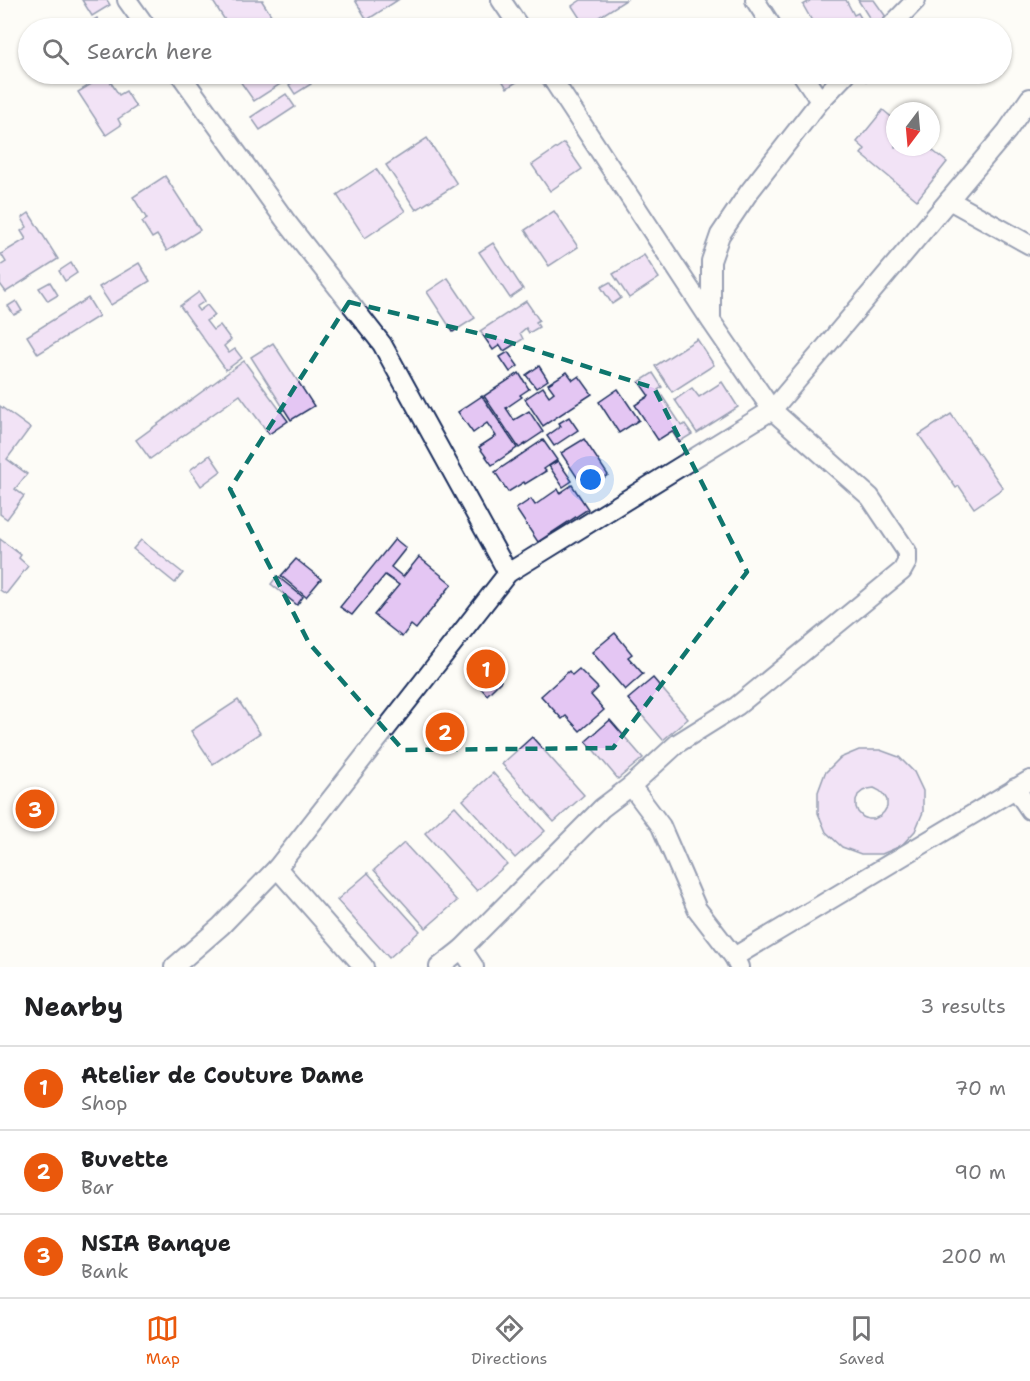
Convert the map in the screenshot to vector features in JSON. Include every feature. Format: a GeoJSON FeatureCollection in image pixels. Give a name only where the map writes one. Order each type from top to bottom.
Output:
{"type":"FeatureCollection","features":[{"type":"Feature","properties":{"kind":"street"},"geometry":{"type":"LineString","coordinates":[[127,0],[140,18]]}},
{"type":"Feature","properties":{"kind":"street"},"geometry":{"type":"LineString","coordinates":[[501,0],[513,18]]}},
{"type":"Feature","properties":{"kind":"street"},"geometry":{"type":"LineString","coordinates":[[755,0],[767,18]]}},
{"type":"Feature","properties":{"kind":"street"},"geometry":{"type":"LineString","coordinates":[[899,18],[916,0]]}},
{"type":"Feature","properties":{"kind":"street"},"geometry":{"type":"LineString","coordinates":[[187,84],[285,220],[382,344],[508,573]]}},
{"type":"Feature","properties":{"kind":"street"},"geometry":{"type":"LineString","coordinates":[[438,967],[462,950],[602,808],[631,786],[678,743],[737,706],[902,571],[907,562],[908,552],[870,497],[772,410],[556,84]]}},
{"type":"Feature","properties":{"kind":"street"},"geometry":{"type":"LineString","coordinates":[[809,84],[820,101]]}},
{"type":"Feature","properties":{"kind":"street"},"geometry":{"type":"LineString","coordinates":[[711,321],[711,261],[720,235],[749,192],[820,101],[836,84]]}},
{"type":"Feature","properties":{"kind":"street"},"geometry":{"type":"LineString","coordinates":[[174,967],[221,926],[277,868],[508,573],[772,410],[1007,131],[1030,98]]}},
{"type":"Feature","properties":{"kind":"street"},"geometry":{"type":"LineString","coordinates":[[949,200],[1030,245]]}},
{"type":"Feature","properties":{"kind":"street"},"geometry":{"type":"LineString","coordinates":[[631,786],[661,826],[697,909],[737,962],[1022,784],[1030,810]]}},
{"type":"Feature","properties":{"kind":"street"},"geometry":{"type":"LineString","coordinates":[[277,868],[364,967]]}},
{"type":"Feature","properties":{"kind":"street"},"geometry":{"type":"LineString","coordinates":[[462,950],[474,967]]}},
{"type":"Feature","properties":{"kind":"highlighted area"},"geometry":{"type":"Polygon","coordinates":[[[349,302],[493,337],[654,388],[747,572],[613,748],[403,750],[309,643],[230,489],[349,302]]]}},
{"type":"Feature","properties":{"kind":"building"},"geometry":{"type":"Polygon","coordinates":[[[82,0],[107,0],[110,5],[92,16],[82,0]]]}},
{"type":"Feature","properties":{"kind":"building"},"geometry":{"type":"Polygon","coordinates":[[[212,0],[263,0],[273,18],[224,18],[212,0]]]}},
{"type":"Feature","properties":{"kind":"building"},"geometry":{"type":"Polygon","coordinates":[[[355,0],[398,0],[370,18],[366,18],[355,0]]]}},
{"type":"Feature","properties":{"kind":"building"},"geometry":{"type":"Polygon","coordinates":[[[581,0],[626,0],[598,18],[580,18],[572,6],[581,0]]]}},
{"type":"Feature","properties":{"kind":"building"},"geometry":{"type":"Polygon","coordinates":[[[811,0],[846,0],[854,15],[858,13],[861,18],[810,18],[803,5],[811,0]]]}},
{"type":"Feature","properties":{"kind":"building"},"geometry":{"type":"Polygon","coordinates":[[[858,0],[874,0],[887,18],[869,18],[858,0]]]}},
{"type":"Feature","properties":{"kind":"building"},"geometry":{"type":"Polygon","coordinates":[[[91,84],[112,84],[119,95],[126,91],[136,107],[118,119],[121,125],[106,135],[78,92],[91,84]]]}},
{"type":"Feature","properties":{"kind":"building"},"geometry":{"type":"Polygon","coordinates":[[[242,84],[280,84],[254,101],[242,84]]]}},
{"type":"Feature","properties":{"kind":"building"},"geometry":{"type":"Polygon","coordinates":[[[290,84],[311,84],[295,94],[290,84]]]}},
{"type":"Feature","properties":{"kind":"building"},"geometry":{"type":"Polygon","coordinates":[[[286,94],[295,107],[260,130],[251,117],[286,94]]]}},
{"type":"Feature","properties":{"kind":"building"},"geometry":{"type":"Polygon","coordinates":[[[883,110],[886,112],[886,156],[939,156],[947,162],[917,200],[861,154],[865,149],[857,142],[883,110]]]}},
{"type":"Feature","properties":{"kind":"building"},"geometry":{"type":"Polygon","coordinates":[[[427,138],[457,184],[416,210],[386,165],[427,138]]]}},
{"type":"Feature","properties":{"kind":"building"},"geometry":{"type":"Polygon","coordinates":[[[564,143],[582,169],[550,191],[532,165],[564,143]]]}},
{"type":"Feature","properties":{"kind":"building"},"geometry":{"type":"Polygon","coordinates":[[[376,169],[405,211],[365,238],[337,195],[376,169]]]}},
{"type":"Feature","properties":{"kind":"building"},"geometry":{"type":"Polygon","coordinates":[[[165,176],[200,230],[167,251],[157,235],[152,238],[142,222],[147,219],[133,197],[165,176]]]}},
{"type":"Feature","properties":{"kind":"building"},"geometry":{"type":"Polygon","coordinates":[[[554,211],[578,247],[549,266],[525,230],[554,211]]]}},
{"type":"Feature","properties":{"kind":"building"},"geometry":{"type":"Polygon","coordinates":[[[29,213],[58,259],[6,292],[0,284],[0,266],[6,262],[1,254],[26,239],[21,231],[27,227],[22,218],[29,213]]]}},
{"type":"Feature","properties":{"kind":"building"},"geometry":{"type":"Polygon","coordinates":[[[493,243],[523,289],[510,298],[479,252],[493,243]]]}},
{"type":"Feature","properties":{"kind":"building"},"geometry":{"type":"Polygon","coordinates":[[[644,255],[659,278],[629,298],[613,274],[644,255]]]}},
{"type":"Feature","properties":{"kind":"building"},"geometry":{"type":"Polygon","coordinates":[[[71,263],[77,273],[65,281],[59,271],[71,263]]]}},
{"type":"Feature","properties":{"kind":"building"},"geometry":{"type":"Polygon","coordinates":[[[139,263],[150,281],[111,305],[99,287],[139,263]]]}},
{"type":"Feature","properties":{"kind":"building"},"geometry":{"type":"Polygon","coordinates":[[[448,278],[475,318],[453,332],[427,292],[448,278]]]}},
{"type":"Feature","properties":{"kind":"building"},"geometry":{"type":"Polygon","coordinates":[[[50,282],[58,295],[48,301],[39,288],[50,282]]]}},
{"type":"Feature","properties":{"kind":"building"},"geometry":{"type":"Polygon","coordinates":[[[610,282],[621,298],[612,304],[601,287],[610,282]]]}},
{"type":"Feature","properties":{"kind":"building"},"geometry":{"type":"Polygon","coordinates":[[[199,292],[205,301],[196,307],[199,311],[207,305],[215,315],[206,321],[213,330],[220,325],[231,340],[224,346],[229,353],[235,349],[242,358],[226,370],[180,306],[199,292]]]}},
{"type":"Feature","properties":{"kind":"building"},"geometry":{"type":"Polygon","coordinates":[[[88,298],[99,316],[38,354],[27,336],[88,298]]]}},
{"type":"Feature","properties":{"kind":"building"},"geometry":{"type":"Polygon","coordinates":[[[16,301],[22,311],[14,315],[8,306],[16,301]]]}},
{"type":"Feature","properties":{"kind":"building"},"geometry":{"type":"Polygon","coordinates":[[[526,301],[539,320],[536,322],[539,327],[529,333],[526,328],[520,333],[523,339],[504,351],[500,345],[493,350],[480,331],[526,301]]]}},
{"type":"Feature","properties":{"kind":"building"},"geometry":{"type":"Polygon","coordinates":[[[697,339],[714,365],[672,392],[655,366],[697,339]]]}},
{"type":"Feature","properties":{"kind":"building"},"geometry":{"type":"Polygon","coordinates":[[[273,343],[314,406],[291,420],[251,357],[273,343]]]}},
{"type":"Feature","properties":{"kind":"building"},"geometry":{"type":"Polygon","coordinates":[[[508,352],[518,366],[510,372],[500,357],[508,352]]]}},
{"type":"Feature","properties":{"kind":"building"},"geometry":{"type":"Polygon","coordinates":[[[244,361],[288,421],[269,434],[240,395],[150,459],[136,440],[244,361]]]}},
{"type":"Feature","properties":{"kind":"building"},"geometry":{"type":"Polygon","coordinates":[[[539,366],[548,380],[536,388],[526,375],[539,366]]]}},
{"type":"Feature","properties":{"kind":"building"},"geometry":{"type":"Polygon","coordinates":[[[567,372],[573,380],[579,376],[592,394],[543,426],[525,399],[543,387],[549,396],[554,392],[548,384],[567,372]]]}},
{"type":"Feature","properties":{"kind":"building"},"geometry":{"type":"Polygon","coordinates":[[[519,373],[529,389],[506,408],[514,420],[529,411],[543,432],[519,448],[484,396],[519,373]]]}},
{"type":"Feature","properties":{"kind":"building"},"geometry":{"type":"Polygon","coordinates":[[[653,373],[662,387],[658,390],[682,426],[685,424],[692,434],[679,442],[672,431],[658,440],[635,405],[649,396],[639,382],[653,373]]]}},
{"type":"Feature","properties":{"kind":"building"},"geometry":{"type":"Polygon","coordinates":[[[722,382],[738,407],[697,433],[675,400],[692,388],[699,397],[722,382]]]}},
{"type":"Feature","properties":{"kind":"building"},"geometry":{"type":"Polygon","coordinates":[[[618,389],[639,420],[619,433],[599,402],[618,389]]]}},
{"type":"Feature","properties":{"kind":"building"},"geometry":{"type":"Polygon","coordinates":[[[482,396],[517,448],[492,465],[479,447],[496,436],[487,423],[473,433],[458,412],[482,396]]]}},
{"type":"Feature","properties":{"kind":"building"},"geometry":{"type":"Polygon","coordinates":[[[0,406],[30,428],[7,459],[27,474],[15,489],[24,496],[7,519],[0,514],[0,406]]]}},
{"type":"Feature","properties":{"kind":"building"},"geometry":{"type":"Polygon","coordinates":[[[951,414],[1003,488],[974,508],[959,486],[956,488],[919,435],[951,414]]]}},
{"type":"Feature","properties":{"kind":"building"},"geometry":{"type":"Polygon","coordinates":[[[569,417],[578,430],[554,446],[547,436],[561,426],[559,423],[569,417]]]}},
{"type":"Feature","properties":{"kind":"building"},"geometry":{"type":"Polygon","coordinates":[[[584,439],[608,475],[585,489],[561,453],[584,439]]]}},
{"type":"Feature","properties":{"kind":"building"},"geometry":{"type":"Polygon","coordinates":[[[543,440],[557,460],[544,469],[546,471],[508,492],[495,472],[543,440]]]}},
{"type":"Feature","properties":{"kind":"building"},"geometry":{"type":"Polygon","coordinates":[[[210,455],[221,471],[201,486],[190,470],[210,455]]]}},
{"type":"Feature","properties":{"kind":"building"},"geometry":{"type":"Polygon","coordinates":[[[558,461],[572,481],[563,487],[549,466],[558,461]]]}},
{"type":"Feature","properties":{"kind":"building"},"geometry":{"type":"Polygon","coordinates":[[[572,485],[588,509],[538,542],[516,509],[531,499],[535,505],[558,489],[560,493],[572,485]]]}},
{"type":"Feature","properties":{"kind":"building"},"geometry":{"type":"Polygon","coordinates":[[[0,539],[21,555],[19,558],[28,566],[6,594],[0,590],[0,539]]]}},
{"type":"Feature","properties":{"kind":"building"},"geometry":{"type":"Polygon","coordinates":[[[395,539],[406,548],[391,567],[403,577],[419,557],[452,584],[416,629],[411,625],[402,637],[374,615],[399,585],[385,575],[352,615],[340,607],[395,539]]]}},
{"type":"Feature","properties":{"kind":"building"},"geometry":{"type":"Polygon","coordinates":[[[141,540],[183,573],[175,583],[133,549],[141,540]]]}},
{"type":"Feature","properties":{"kind":"building"},"geometry":{"type":"Polygon","coordinates":[[[296,559],[321,579],[306,597],[281,576],[296,559]]]}},
{"type":"Feature","properties":{"kind":"building"},"geometry":{"type":"Polygon","coordinates":[[[277,576],[303,597],[297,605],[271,584],[277,576]]]}},
{"type":"Feature","properties":{"kind":"building"},"geometry":{"type":"Polygon","coordinates":[[[615,633],[632,654],[628,657],[643,674],[625,690],[592,652],[615,633]]]}},
{"type":"Feature","properties":{"kind":"building"},"geometry":{"type":"Polygon","coordinates":[[[485,664],[501,681],[487,695],[471,677],[485,664]]]}},
{"type":"Feature","properties":{"kind":"building"},"geometry":{"type":"Polygon","coordinates":[[[579,669],[598,688],[591,695],[604,710],[580,731],[566,716],[562,719],[541,696],[569,671],[572,675],[579,669]]]}},
{"type":"Feature","properties":{"kind":"building"},"geometry":{"type":"Polygon","coordinates":[[[653,678],[688,719],[663,740],[628,699],[653,678]]]}},
{"type":"Feature","properties":{"kind":"building"},"geometry":{"type":"Polygon","coordinates":[[[238,700],[260,733],[213,764],[191,731],[238,700]]]}},
{"type":"Feature","properties":{"kind":"building"},"geometry":{"type":"Polygon","coordinates":[[[610,720],[643,758],[618,779],[586,741],[610,720]]]}},
{"type":"Feature","properties":{"kind":"building"},"geometry":{"type":"Polygon","coordinates":[[[532,737],[584,795],[554,822],[502,764],[532,737]]]}},
{"type":"Feature","properties":{"kind":"building"},"geometry":{"type":"Polygon","coordinates":[[[859,750],[880,750],[899,757],[914,772],[923,791],[923,812],[915,831],[901,846],[882,854],[861,854],[842,847],[826,832],[818,813],[818,792],[825,773],[840,758],[859,750]],[[874,788],[868,789],[858,795],[856,807],[863,817],[874,819],[884,812],[887,800],[880,791],[874,788]]]}},
{"type":"Feature","properties":{"kind":"building"},"geometry":{"type":"Polygon","coordinates":[[[493,773],[545,831],[515,858],[463,800],[493,773]]]}},
{"type":"Feature","properties":{"kind":"building"},"geometry":{"type":"Polygon","coordinates":[[[455,806],[507,864],[477,891],[425,833],[455,806]]]}},
{"type":"Feature","properties":{"kind":"building"},"geometry":{"type":"Polygon","coordinates":[[[404,843],[457,901],[426,928],[374,870],[404,843]]]}},
{"type":"Feature","properties":{"kind":"building"},"geometry":{"type":"Polygon","coordinates":[[[368,873],[420,931],[389,958],[337,900],[368,873]]]}},
{"type":"Feature","properties":{"kind":"place","name":"Atelier de Couture Dame"},"geometry":{"type":"Point","coordinates":[486,669]}},
{"type":"Feature","properties":{"kind":"place","name":"Buvette"},"geometry":{"type":"Point","coordinates":[445,732]}},
{"type":"Feature","properties":{"kind":"place","name":"NSIA Banque"},"geometry":{"type":"Point","coordinates":[35,809]}}]}
